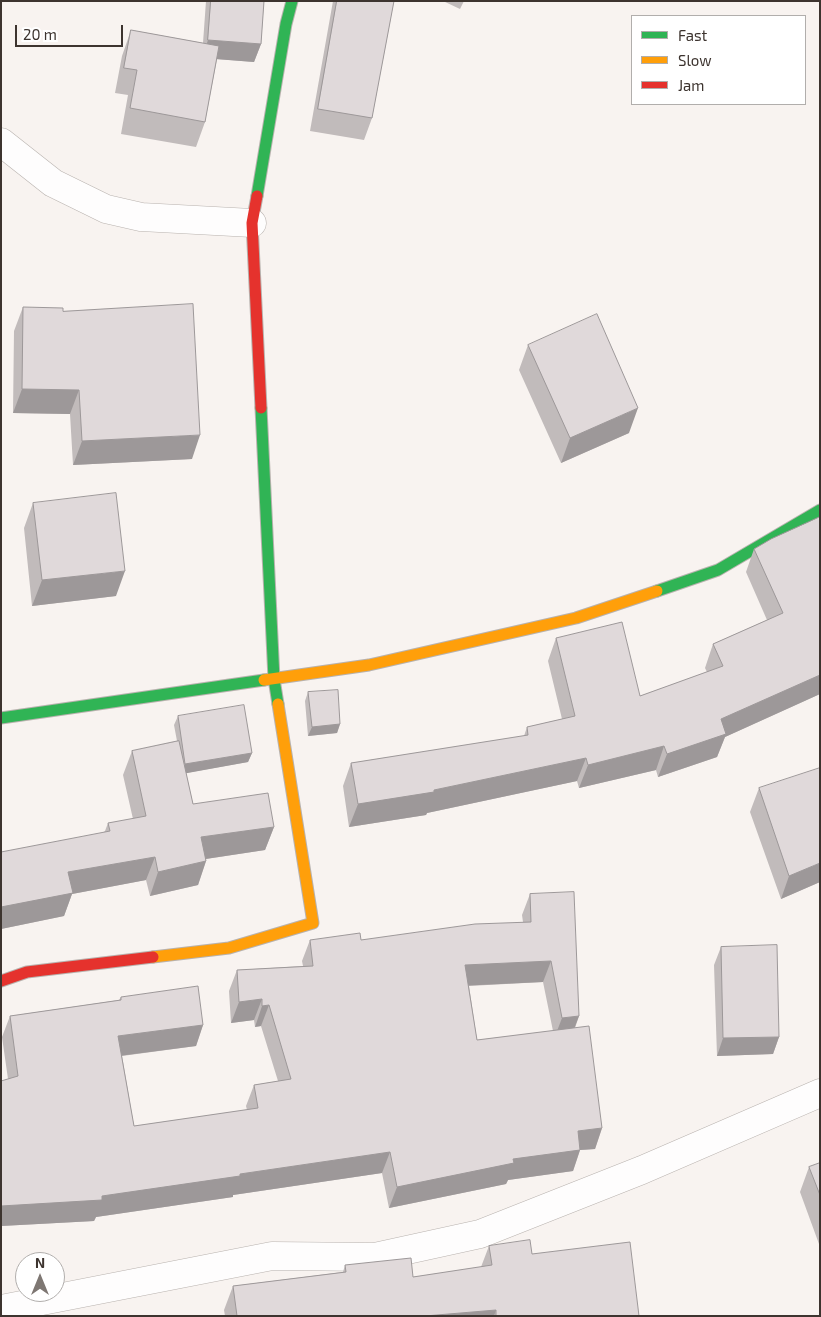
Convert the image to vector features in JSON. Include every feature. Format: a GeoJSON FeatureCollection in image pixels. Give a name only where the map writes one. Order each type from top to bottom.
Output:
{"type":"FeatureCollection","features":[{"type":"Feature","properties":{"kind":"street"},"geometry":{"type":"LineString","coordinates":[[1,981],[27,972],[229,948],[313,923],[274,680],[252,223],[286,24],[292,1]]}},
{"type":"Feature","properties":{"kind":"street"},"geometry":{"type":"LineString","coordinates":[[1,142],[53,183],[106,209],[141,218],[252,223]]}},
{"type":"Feature","properties":{"kind":"street"},"geometry":{"type":"LineString","coordinates":[[1,718],[274,680],[369,664],[576,618],[718,570],[820,510]]}},
{"type":"Feature","properties":{"kind":"street"},"geometry":{"type":"LineString","coordinates":[[1,1309],[272,1256],[375,1257],[480,1234],[642,1170],[820,1093]]}},
{"type":"Feature","properties":{"kind":"building"},"geometry":{"type":"Polygon","coordinates":[[[211,1],[264,1],[261,44],[208,40],[211,1]]]}},
{"type":"Feature","properties":{"kind":"building"},"geometry":{"type":"Polygon","coordinates":[[[337,1],[394,1],[372,118],[318,109],[337,1]]]}},
{"type":"Feature","properties":{"kind":"building"},"geometry":{"type":"Polygon","coordinates":[[[131,30],[219,46],[205,122],[130,108],[137,70],[124,68],[131,30]]]}},
{"type":"Feature","properties":{"kind":"building"},"geometry":{"type":"Polygon","coordinates":[[[193,304],[200,435],[82,441],[79,390],[22,389],[23,307],[63,308],[63,311],[193,304]]]}},
{"type":"Feature","properties":{"kind":"building"},"geometry":{"type":"Polygon","coordinates":[[[597,314],[638,408],[570,438],[528,345],[597,314]]]}},
{"type":"Feature","properties":{"kind":"building"},"geometry":{"type":"Polygon","coordinates":[[[116,493],[125,571],[42,580],[33,503],[116,493]]]}},
{"type":"Feature","properties":{"kind":"building"},"geometry":{"type":"Polygon","coordinates":[[[820,517],[820,675],[721,719],[726,734],[667,754],[664,746],[588,765],[586,758],[434,790],[434,792],[358,804],[351,763],[528,735],[527,727],[575,716],[556,638],[622,622],[640,696],[723,666],[713,644],[783,613],[754,549],[771,539],[820,517]]]}},
{"type":"Feature","properties":{"kind":"building"},"geometry":{"type":"Polygon","coordinates":[[[338,690],[340,724],[312,727],[308,692],[338,690]]]}},
{"type":"Feature","properties":{"kind":"building"},"geometry":{"type":"Polygon","coordinates":[[[244,705],[252,753],[185,764],[178,716],[244,705]]]}},
{"type":"Feature","properties":{"kind":"building"},"geometry":{"type":"Polygon","coordinates":[[[179,741],[193,804],[268,793],[274,827],[201,837],[206,861],[158,872],[155,857],[68,872],[73,893],[1,907],[1,852],[110,831],[108,823],[146,816],[132,751],[179,741]]]}},
{"type":"Feature","properties":{"kind":"building"},"geometry":{"type":"Polygon","coordinates":[[[820,768],[820,863],[789,876],[759,788],[820,768]]]}},
{"type":"Feature","properties":{"kind":"building"},"geometry":{"type":"Polygon","coordinates":[[[574,892],[579,1016],[562,1018],[551,961],[465,965],[477,1040],[589,1026],[602,1128],[578,1131],[580,1150],[513,1159],[514,1163],[397,1187],[390,1152],[102,1196],[102,1200],[1,1206],[1,1081],[18,1076],[10,1016],[121,1000],[121,997],[198,986],[203,1025],[118,1036],[134,1126],[258,1108],[254,1085],[291,1079],[269,1005],[262,1006],[262,999],[239,1002],[237,970],[313,966],[310,940],[360,933],[361,940],[475,924],[531,922],[530,894],[574,892]]]}},
{"type":"Feature","properties":{"kind":"building"},"geometry":{"type":"Polygon","coordinates":[[[777,945],[779,1037],[723,1038],[721,947],[777,945]]]}},
{"type":"Feature","properties":{"kind":"building"},"geometry":{"type":"Polygon","coordinates":[[[820,1163],[820,1195],[809,1167],[820,1163]]]}},
{"type":"Feature","properties":{"kind":"building"},"geometry":{"type":"Polygon","coordinates":[[[530,1240],[532,1254],[630,1242],[639,1316],[496,1316],[496,1310],[425,1316],[237,1316],[233,1286],[346,1272],[345,1265],[411,1258],[413,1277],[492,1265],[489,1246],[530,1240]]]}},
{"type":"Feature","properties":{"kind":"traffic: fast"},"geometry":{"type":"LineString","coordinates":[[257,196],[286,24],[292,1]]}},
{"type":"Feature","properties":{"kind":"traffic: fast"},"geometry":{"type":"LineString","coordinates":[[261,408],[274,679],[278,704]]}},
{"type":"Feature","properties":{"kind":"traffic: fast"},"geometry":{"type":"LineString","coordinates":[[657,591],[718,570],[820,510]]}},
{"type":"Feature","properties":{"kind":"traffic: fast"},"geometry":{"type":"LineString","coordinates":[[1,718],[264,680]]}},
{"type":"Feature","properties":{"kind":"traffic: slow"},"geometry":{"type":"LineString","coordinates":[[264,680],[369,665],[576,618],[657,591]]}},
{"type":"Feature","properties":{"kind":"traffic: slow"},"geometry":{"type":"LineString","coordinates":[[153,957],[229,948],[313,923],[278,704]]}},
{"type":"Feature","properties":{"kind":"traffic: jam"},"geometry":{"type":"LineString","coordinates":[[257,196],[252,223],[261,408]]}},
{"type":"Feature","properties":{"kind":"traffic: jam"},"geometry":{"type":"LineString","coordinates":[[1,981],[27,972],[153,957]]}}]}
